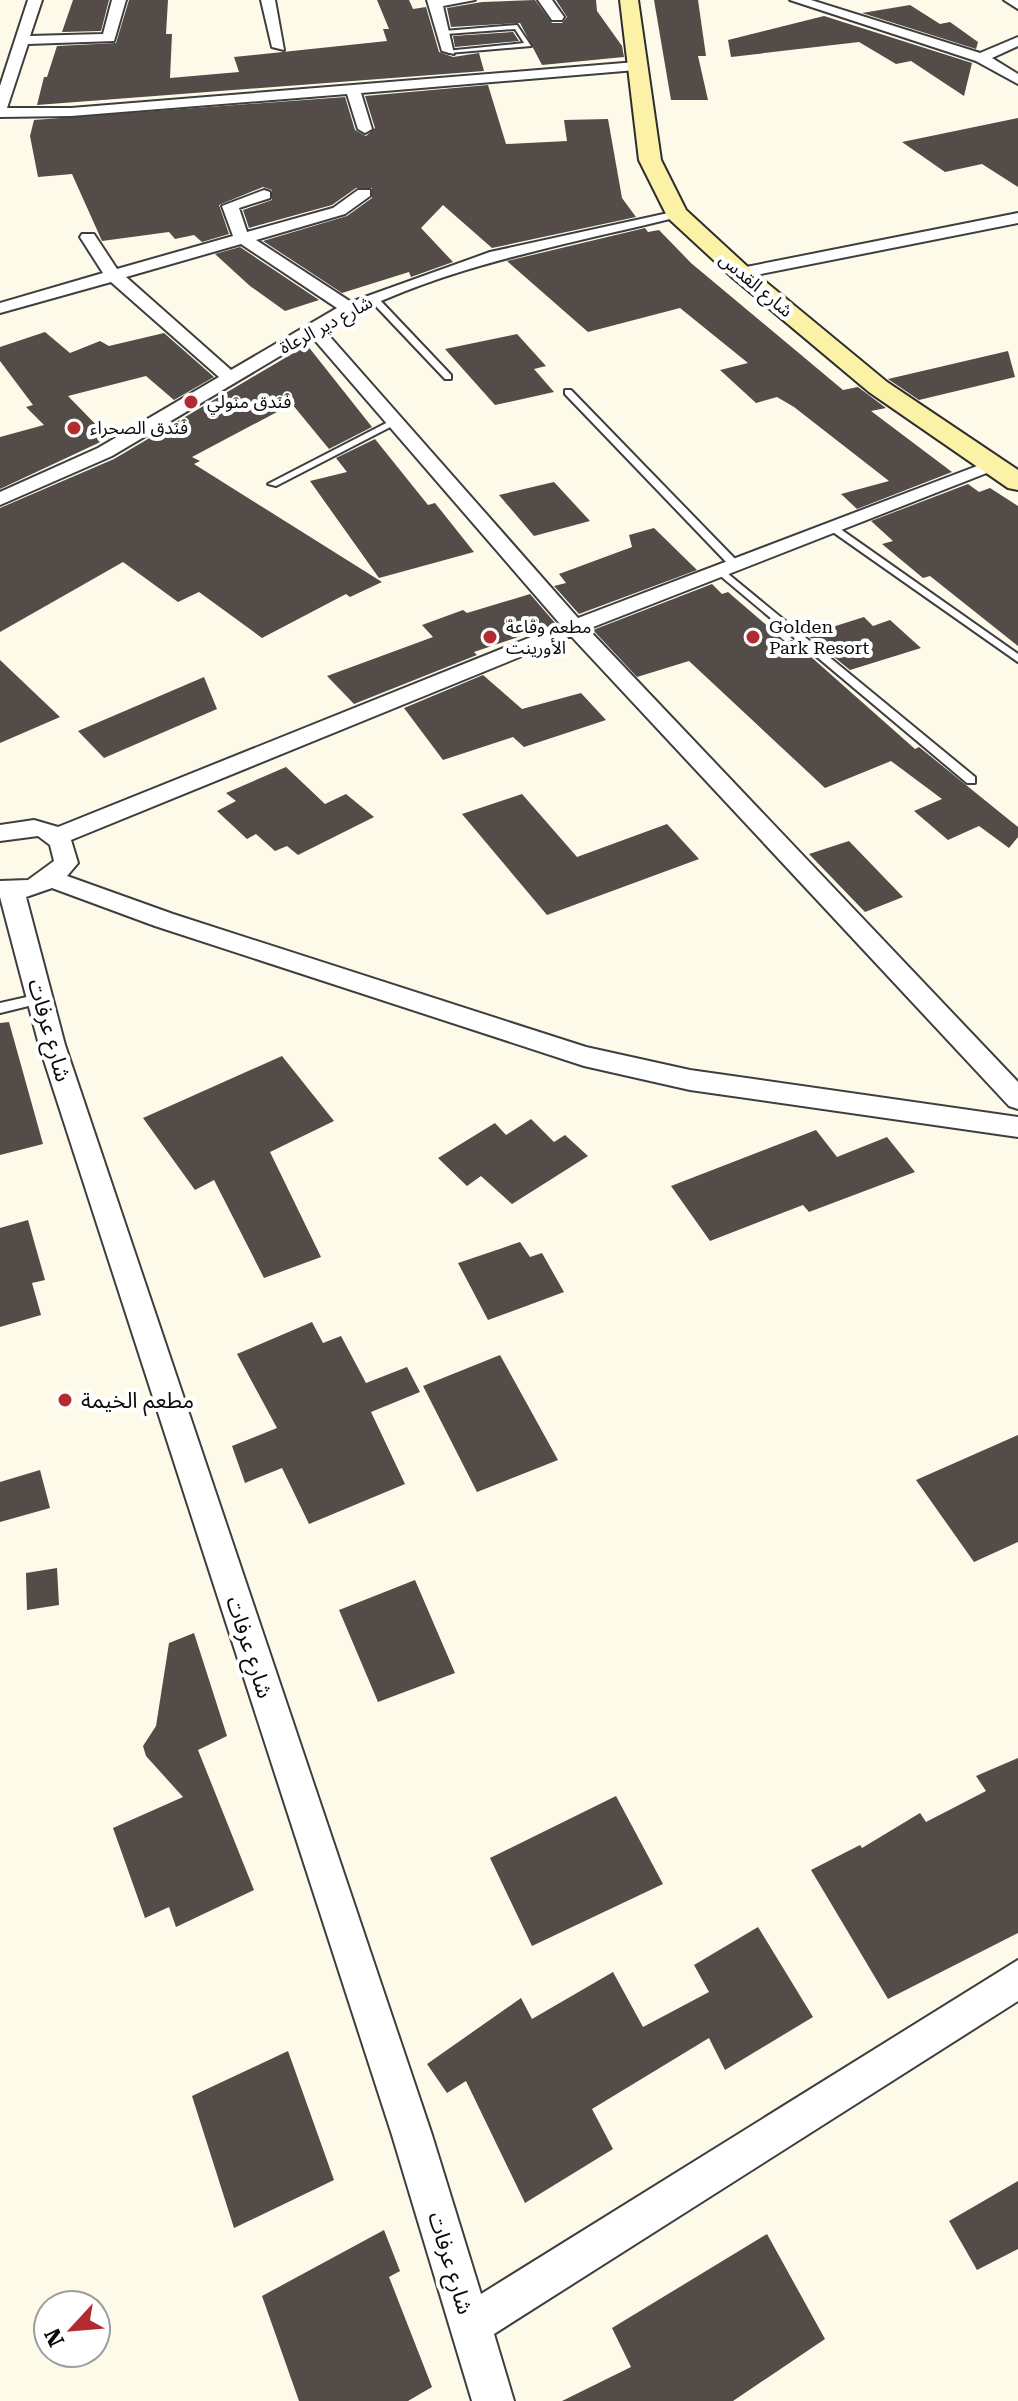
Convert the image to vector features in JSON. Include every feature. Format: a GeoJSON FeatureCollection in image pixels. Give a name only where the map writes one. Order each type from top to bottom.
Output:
{"type":"FeatureCollection","features":[{"type":"Feature","properties":{"kind":"main road","name":"شارع القدس"},"geometry":{"type":"LineString","coordinates":[[629,0],[650,160],[676,213],[741,273],[878,387],[1018,482]]}},
{"type":"Feature","properties":{"kind":"street"},"geometry":{"type":"LineString","coordinates":[[35,0],[24,40],[5,80],[0,111],[71,112],[636,66]]}},
{"type":"Feature","properties":{"kind":"street"},"geometry":{"type":"LineString","coordinates":[[24,40],[109,38],[119,0]]}},
{"type":"Feature","properties":{"kind":"street"},"geometry":{"type":"LineString","coordinates":[[268,0],[279,47]]}},
{"type":"Feature","properties":{"kind":"street"},"geometry":{"type":"LineString","coordinates":[[449,51],[435,2],[468,0]]}},
{"type":"Feature","properties":{"kind":"street"},"geometry":{"type":"LineString","coordinates":[[545,0],[557,17]]}},
{"type":"Feature","properties":{"kind":"street"},"geometry":{"type":"LineString","coordinates":[[797,0],[981,58],[1018,80]]}},
{"type":"Feature","properties":{"kind":"street"},"geometry":{"type":"LineString","coordinates":[[1011,0],[1018,5]]}},
{"type":"Feature","properties":{"kind":"street"},"geometry":{"type":"LineString","coordinates":[[981,58],[1018,41]]}},
{"type":"Feature","properties":{"kind":"street"},"geometry":{"type":"LineString","coordinates":[[353,89],[365,129]]}},
{"type":"Feature","properties":{"kind":"street"},"geometry":{"type":"LineString","coordinates":[[0,308],[339,211],[364,193]]}},
{"type":"Feature","properties":{"kind":"street"},"geometry":{"type":"LineString","coordinates":[[264,195],[230,206],[241,237],[349,308]]}},
{"type":"Feature","properties":{"kind":"street","name":"شارع دير الرعاة"},"geometry":{"type":"LineString","coordinates":[[0,499],[105,452],[349,308],[496,255],[676,213]]}},
{"type":"Feature","properties":{"kind":"street"},"geometry":{"type":"LineString","coordinates":[[741,273],[1018,218]]}},
{"type":"Feature","properties":{"kind":"street"},"geometry":{"type":"LineString","coordinates":[[88,237],[113,275],[231,379]]}},
{"type":"Feature","properties":{"kind":"street"},"geometry":{"type":"LineString","coordinates":[[314,329],[574,627],[1018,1099]]}},
{"type":"Feature","properties":{"kind":"street"},"geometry":{"type":"LineString","coordinates":[[58,836],[574,627],[992,467]]}},
{"type":"Feature","properties":{"kind":"street"},"geometry":{"type":"LineString","coordinates":[[0,833],[38,828],[58,836],[66,846],[66,863],[52,879],[33,888],[6,890]]}},
{"type":"Feature","properties":{"kind":"street"},"geometry":{"type":"LineString","coordinates":[[52,879],[164,920],[584,1056],[690,1080],[1018,1127]]}},
{"type":"Feature","properties":{"kind":"street","name":"شارع عرفات"},"geometry":{"type":"LineString","coordinates":[[6,890],[299,1801],[412,2135],[493,2401]]}},
{"type":"Feature","properties":{"kind":"street"},"geometry":{"type":"LineString","coordinates":[[470,2325],[1018,1979]]}},
{"type":"Feature","properties":{"kind":"lane"},"geometry":{"type":"LineString","coordinates":[[446,32],[517,27],[529,45],[449,51]]}},
{"type":"Feature","properties":{"kind":"lane"},"geometry":{"type":"LineString","coordinates":[[374,299],[448,377]]}},
{"type":"Feature","properties":{"kind":"lane"},"geometry":{"type":"LineString","coordinates":[[568,392],[728,568],[971,780]]}},
{"type":"Feature","properties":{"kind":"lane"},"geometry":{"type":"LineString","coordinates":[[273,484],[395,422]]}},
{"type":"Feature","properties":{"kind":"lane"},"geometry":{"type":"LineString","coordinates":[[833,528],[1018,659]]}},
{"type":"Feature","properties":{"kind":"lane"},"geometry":{"type":"LineString","coordinates":[[0,1008],[40,999]]}},
{"type":"Feature","properties":{"kind":"building"},"geometry":{"type":"Polygon","coordinates":[[[73,0],[109,0],[101,31],[62,32],[73,0]]]}},
{"type":"Feature","properties":{"kind":"building"},"geometry":{"type":"Polygon","coordinates":[[[129,0],[168,0],[166,34],[172,34],[170,78],[239,72],[234,57],[387,41],[383,29],[389,29],[377,0],[409,0],[413,9],[426,7],[439,52],[453,57],[479,53],[484,71],[37,105],[57,46],[116,43],[129,0]]]}},
{"type":"Feature","properties":{"kind":"building"},"geometry":{"type":"Polygon","coordinates":[[[535,0],[552,23],[562,23],[567,17],[556,0],[596,0],[597,11],[622,46],[624,57],[542,65],[520,23],[451,27],[447,8],[482,2],[535,0]]]}},
{"type":"Feature","properties":{"kind":"building"},"geometry":{"type":"Polygon","coordinates":[[[654,0],[698,0],[706,56],[698,56],[708,100],[671,100],[654,0]]]}},
{"type":"Feature","properties":{"kind":"building"},"geometry":{"type":"Polygon","coordinates":[[[910,5],[940,24],[950,22],[978,42],[976,49],[862,13],[910,5]]]}},
{"type":"Feature","properties":{"kind":"building"},"geometry":{"type":"Polygon","coordinates":[[[824,16],[972,63],[964,96],[911,61],[896,64],[859,42],[731,57],[728,40],[824,16]]]}},
{"type":"Feature","properties":{"kind":"building"},"geometry":{"type":"Polygon","coordinates":[[[513,32],[519,41],[455,47],[453,36],[513,32]]]}},
{"type":"Feature","properties":{"kind":"building"},"geometry":{"type":"Polygon","coordinates":[[[488,85],[506,144],[567,141],[564,120],[608,119],[622,198],[636,217],[492,248],[443,205],[421,228],[453,262],[411,277],[409,272],[342,293],[263,241],[347,216],[372,198],[372,188],[356,188],[332,205],[249,228],[243,210],[272,200],[272,190],[263,187],[219,205],[229,234],[202,242],[194,235],[175,239],[169,232],[102,241],[72,174],[38,177],[30,136],[34,120],[345,97],[355,130],[366,136],[375,128],[365,96],[488,85]]]}},
{"type":"Feature","properties":{"kind":"building"},"geometry":{"type":"Polygon","coordinates":[[[1018,118],[1018,187],[982,164],[945,172],[902,142],[1018,118]]]}},
{"type":"Feature","properties":{"kind":"building"},"geometry":{"type":"Polygon","coordinates":[[[645,228],[648,232],[659,230],[691,263],[843,390],[858,387],[886,408],[871,411],[952,472],[857,509],[841,494],[889,481],[777,397],[756,403],[720,370],[748,363],[680,308],[588,332],[507,261],[645,228]]]}},
{"type":"Feature","properties":{"kind":"building"},"geometry":{"type":"Polygon","coordinates":[[[240,247],[319,300],[285,311],[250,286],[215,254],[240,247]]]}},
{"type":"Feature","properties":{"kind":"building"},"geometry":{"type":"Polygon","coordinates":[[[45,332],[70,353],[100,341],[109,346],[164,333],[214,377],[174,400],[146,376],[68,396],[109,438],[0,489],[0,437],[44,425],[26,407],[33,405],[0,361],[0,347],[45,332]]]}},
{"type":"Feature","properties":{"kind":"building"},"geometry":{"type":"Polygon","coordinates":[[[517,334],[546,366],[534,369],[554,392],[495,405],[445,349],[517,334]]]}},
{"type":"Feature","properties":{"kind":"building"},"geometry":{"type":"Polygon","coordinates":[[[307,345],[372,427],[329,449],[292,404],[192,457],[200,461],[194,464],[382,582],[350,597],[346,594],[262,638],[199,592],[178,602],[123,562],[0,632],[0,508],[114,459],[307,345]]]}},
{"type":"Feature","properties":{"kind":"building"},"geometry":{"type":"Polygon","coordinates":[[[1008,351],[1015,377],[919,400],[888,379],[1008,351]]]}},
{"type":"Feature","properties":{"kind":"building"},"geometry":{"type":"Polygon","coordinates":[[[375,439],[428,505],[435,503],[474,552],[379,578],[310,481],[347,472],[336,458],[375,439]]]}},
{"type":"Feature","properties":{"kind":"building"},"geometry":{"type":"Polygon","coordinates":[[[554,482],[590,521],[534,536],[499,495],[554,482]]]}},
{"type":"Feature","properties":{"kind":"building"},"geometry":{"type":"Polygon","coordinates":[[[968,484],[979,492],[990,488],[1018,506],[1018,646],[930,576],[923,578],[882,544],[893,541],[871,521],[968,484]]]}},
{"type":"Feature","properties":{"kind":"building"},"geometry":{"type":"Polygon","coordinates":[[[654,528],[697,570],[579,614],[554,586],[566,583],[559,574],[632,547],[629,535],[654,528]]]}},
{"type":"Feature","properties":{"kind":"building"},"geometry":{"type":"Polygon","coordinates":[[[712,584],[722,594],[728,592],[786,642],[792,640],[915,749],[919,747],[1018,827],[1018,837],[1009,848],[979,826],[948,840],[914,811],[942,799],[891,761],[825,788],[689,661],[637,677],[593,630],[712,584]]]}},
{"type":"Feature","properties":{"kind":"building"},"geometry":{"type":"Polygon","coordinates":[[[530,594],[556,624],[474,652],[477,655],[354,704],[327,676],[433,637],[422,625],[463,610],[467,613],[530,594]]]}},
{"type":"Feature","properties":{"kind":"building"},"geometry":{"type":"Polygon","coordinates":[[[864,617],[873,626],[890,620],[921,648],[850,670],[807,635],[864,617]]]}},
{"type":"Feature","properties":{"kind":"building"},"geometry":{"type":"Polygon","coordinates":[[[0,660],[60,717],[0,743],[0,660]]]}},
{"type":"Feature","properties":{"kind":"building"},"geometry":{"type":"Polygon","coordinates":[[[483,675],[522,709],[581,693],[606,720],[524,747],[513,737],[443,760],[404,708],[483,675]]]}},
{"type":"Feature","properties":{"kind":"building"},"geometry":{"type":"Polygon","coordinates":[[[204,677],[217,709],[104,758],[78,731],[204,677]]]}},
{"type":"Feature","properties":{"kind":"building"},"geometry":{"type":"Polygon","coordinates":[[[286,767],[325,804],[346,794],[374,817],[298,855],[287,846],[275,851],[256,834],[247,839],[217,811],[236,801],[226,793],[286,767]]]}},
{"type":"Feature","properties":{"kind":"building"},"geometry":{"type":"Polygon","coordinates":[[[522,794],[577,857],[667,824],[699,859],[547,915],[462,814],[522,794]]]}},
{"type":"Feature","properties":{"kind":"building"},"geometry":{"type":"Polygon","coordinates":[[[849,841],[903,897],[865,912],[809,854],[849,841]]]}},
{"type":"Feature","properties":{"kind":"building"},"geometry":{"type":"Polygon","coordinates":[[[9,1022],[43,1144],[0,1155],[0,1023],[9,1022]]]}},
{"type":"Feature","properties":{"kind":"building"},"geometry":{"type":"Polygon","coordinates":[[[282,1056],[334,1121],[270,1152],[321,1257],[264,1278],[214,1180],[195,1190],[143,1118],[282,1056]]]}},
{"type":"Feature","properties":{"kind":"building"},"geometry":{"type":"Polygon","coordinates":[[[531,1119],[554,1142],[565,1135],[588,1156],[512,1204],[481,1176],[467,1186],[438,1158],[495,1123],[506,1135],[531,1119]]]}},
{"type":"Feature","properties":{"kind":"building"},"geometry":{"type":"Polygon","coordinates":[[[816,1130],[837,1157],[887,1137],[915,1172],[809,1212],[803,1205],[710,1241],[671,1186],[816,1130]]]}},
{"type":"Feature","properties":{"kind":"building"},"geometry":{"type":"Polygon","coordinates":[[[28,1220],[45,1280],[32,1283],[41,1315],[0,1327],[0,1228],[28,1220]]]}},
{"type":"Feature","properties":{"kind":"building"},"geometry":{"type":"Polygon","coordinates":[[[520,1242],[530,1257],[542,1253],[564,1292],[488,1320],[458,1263],[520,1242]]]}},
{"type":"Feature","properties":{"kind":"building"},"geometry":{"type":"Polygon","coordinates":[[[312,1322],[323,1343],[341,1336],[366,1383],[407,1367],[420,1392],[371,1412],[405,1484],[309,1524],[282,1468],[245,1483],[232,1446],[277,1428],[237,1354],[312,1322]]]}},
{"type":"Feature","properties":{"kind":"building"},"geometry":{"type":"Polygon","coordinates":[[[500,1355],[558,1460],[477,1492],[423,1386],[500,1355]]]}},
{"type":"Feature","properties":{"kind":"building"},"geometry":{"type":"Polygon","coordinates":[[[1018,1435],[1018,1542],[974,1562],[916,1480],[1018,1435]]]}},
{"type":"Feature","properties":{"kind":"building"},"geometry":{"type":"Polygon","coordinates":[[[40,1470],[50,1508],[0,1522],[0,1482],[40,1470]]]}},
{"type":"Feature","properties":{"kind":"building"},"geometry":{"type":"Polygon","coordinates":[[[57,1568],[59,1605],[27,1610],[26,1573],[57,1568]]]}},
{"type":"Feature","properties":{"kind":"building"},"geometry":{"type":"Polygon","coordinates":[[[415,1580],[455,1673],[378,1702],[339,1610],[415,1580]]]}},
{"type":"Feature","properties":{"kind":"building"},"geometry":{"type":"Polygon","coordinates":[[[194,1633],[227,1736],[198,1750],[254,1890],[176,1927],[169,1907],[145,1918],[113,1828],[183,1797],[146,1756],[143,1746],[156,1726],[169,1643],[194,1633]]]}},
{"type":"Feature","properties":{"kind":"building"},"geometry":{"type":"Polygon","coordinates":[[[1018,1758],[1018,1933],[888,1999],[811,1870],[860,1845],[862,1848],[920,1813],[926,1822],[986,1791],[976,1776],[1018,1758]]]}},
{"type":"Feature","properties":{"kind":"building"},"geometry":{"type":"Polygon","coordinates":[[[616,1796],[663,1884],[532,1946],[490,1858],[616,1796]]]}},
{"type":"Feature","properties":{"kind":"building"},"geometry":{"type":"Polygon","coordinates":[[[758,1927],[813,2017],[725,2070],[709,2038],[592,2109],[613,2149],[525,2203],[466,2081],[447,2093],[427,2064],[521,1998],[532,2019],[613,1972],[643,2027],[709,1992],[694,1965],[758,1927]]]}},
{"type":"Feature","properties":{"kind":"building"},"geometry":{"type":"Polygon","coordinates":[[[288,2051],[334,2180],[234,2228],[192,2096],[288,2051]]]}},
{"type":"Feature","properties":{"kind":"building"},"geometry":{"type":"Polygon","coordinates":[[[1018,2181],[1018,2249],[977,2270],[949,2221],[1018,2181]]]}},
{"type":"Feature","properties":{"kind":"building"},"geometry":{"type":"Polygon","coordinates":[[[384,2230],[400,2271],[389,2277],[432,2387],[408,2401],[299,2401],[262,2296],[384,2230]]]}},
{"type":"Feature","properties":{"kind":"building"},"geometry":{"type":"Polygon","coordinates":[[[767,2234],[825,2339],[733,2401],[562,2401],[631,2367],[612,2328],[767,2234]]]}},
{"type":"Feature","properties":{"kind":"place","name":"فندق منولي"},"geometry":{"type":"Point","coordinates":[191,402]}},
{"type":"Feature","properties":{"kind":"place","name":"فندق الصحراء"},"geometry":{"type":"Point","coordinates":[74,428]}},
{"type":"Feature","properties":{"kind":"place","name":"مطعم وقاعة الأورينت"},"geometry":{"type":"Point","coordinates":[490,637]}},
{"type":"Feature","properties":{"kind":"place","name":"Golden Park Resort"},"geometry":{"type":"Point","coordinates":[753,637]}},
{"type":"Feature","properties":{"kind":"place","name":"مطعم الخيمة"},"geometry":{"type":"Point","coordinates":[65,1400]}}]}
